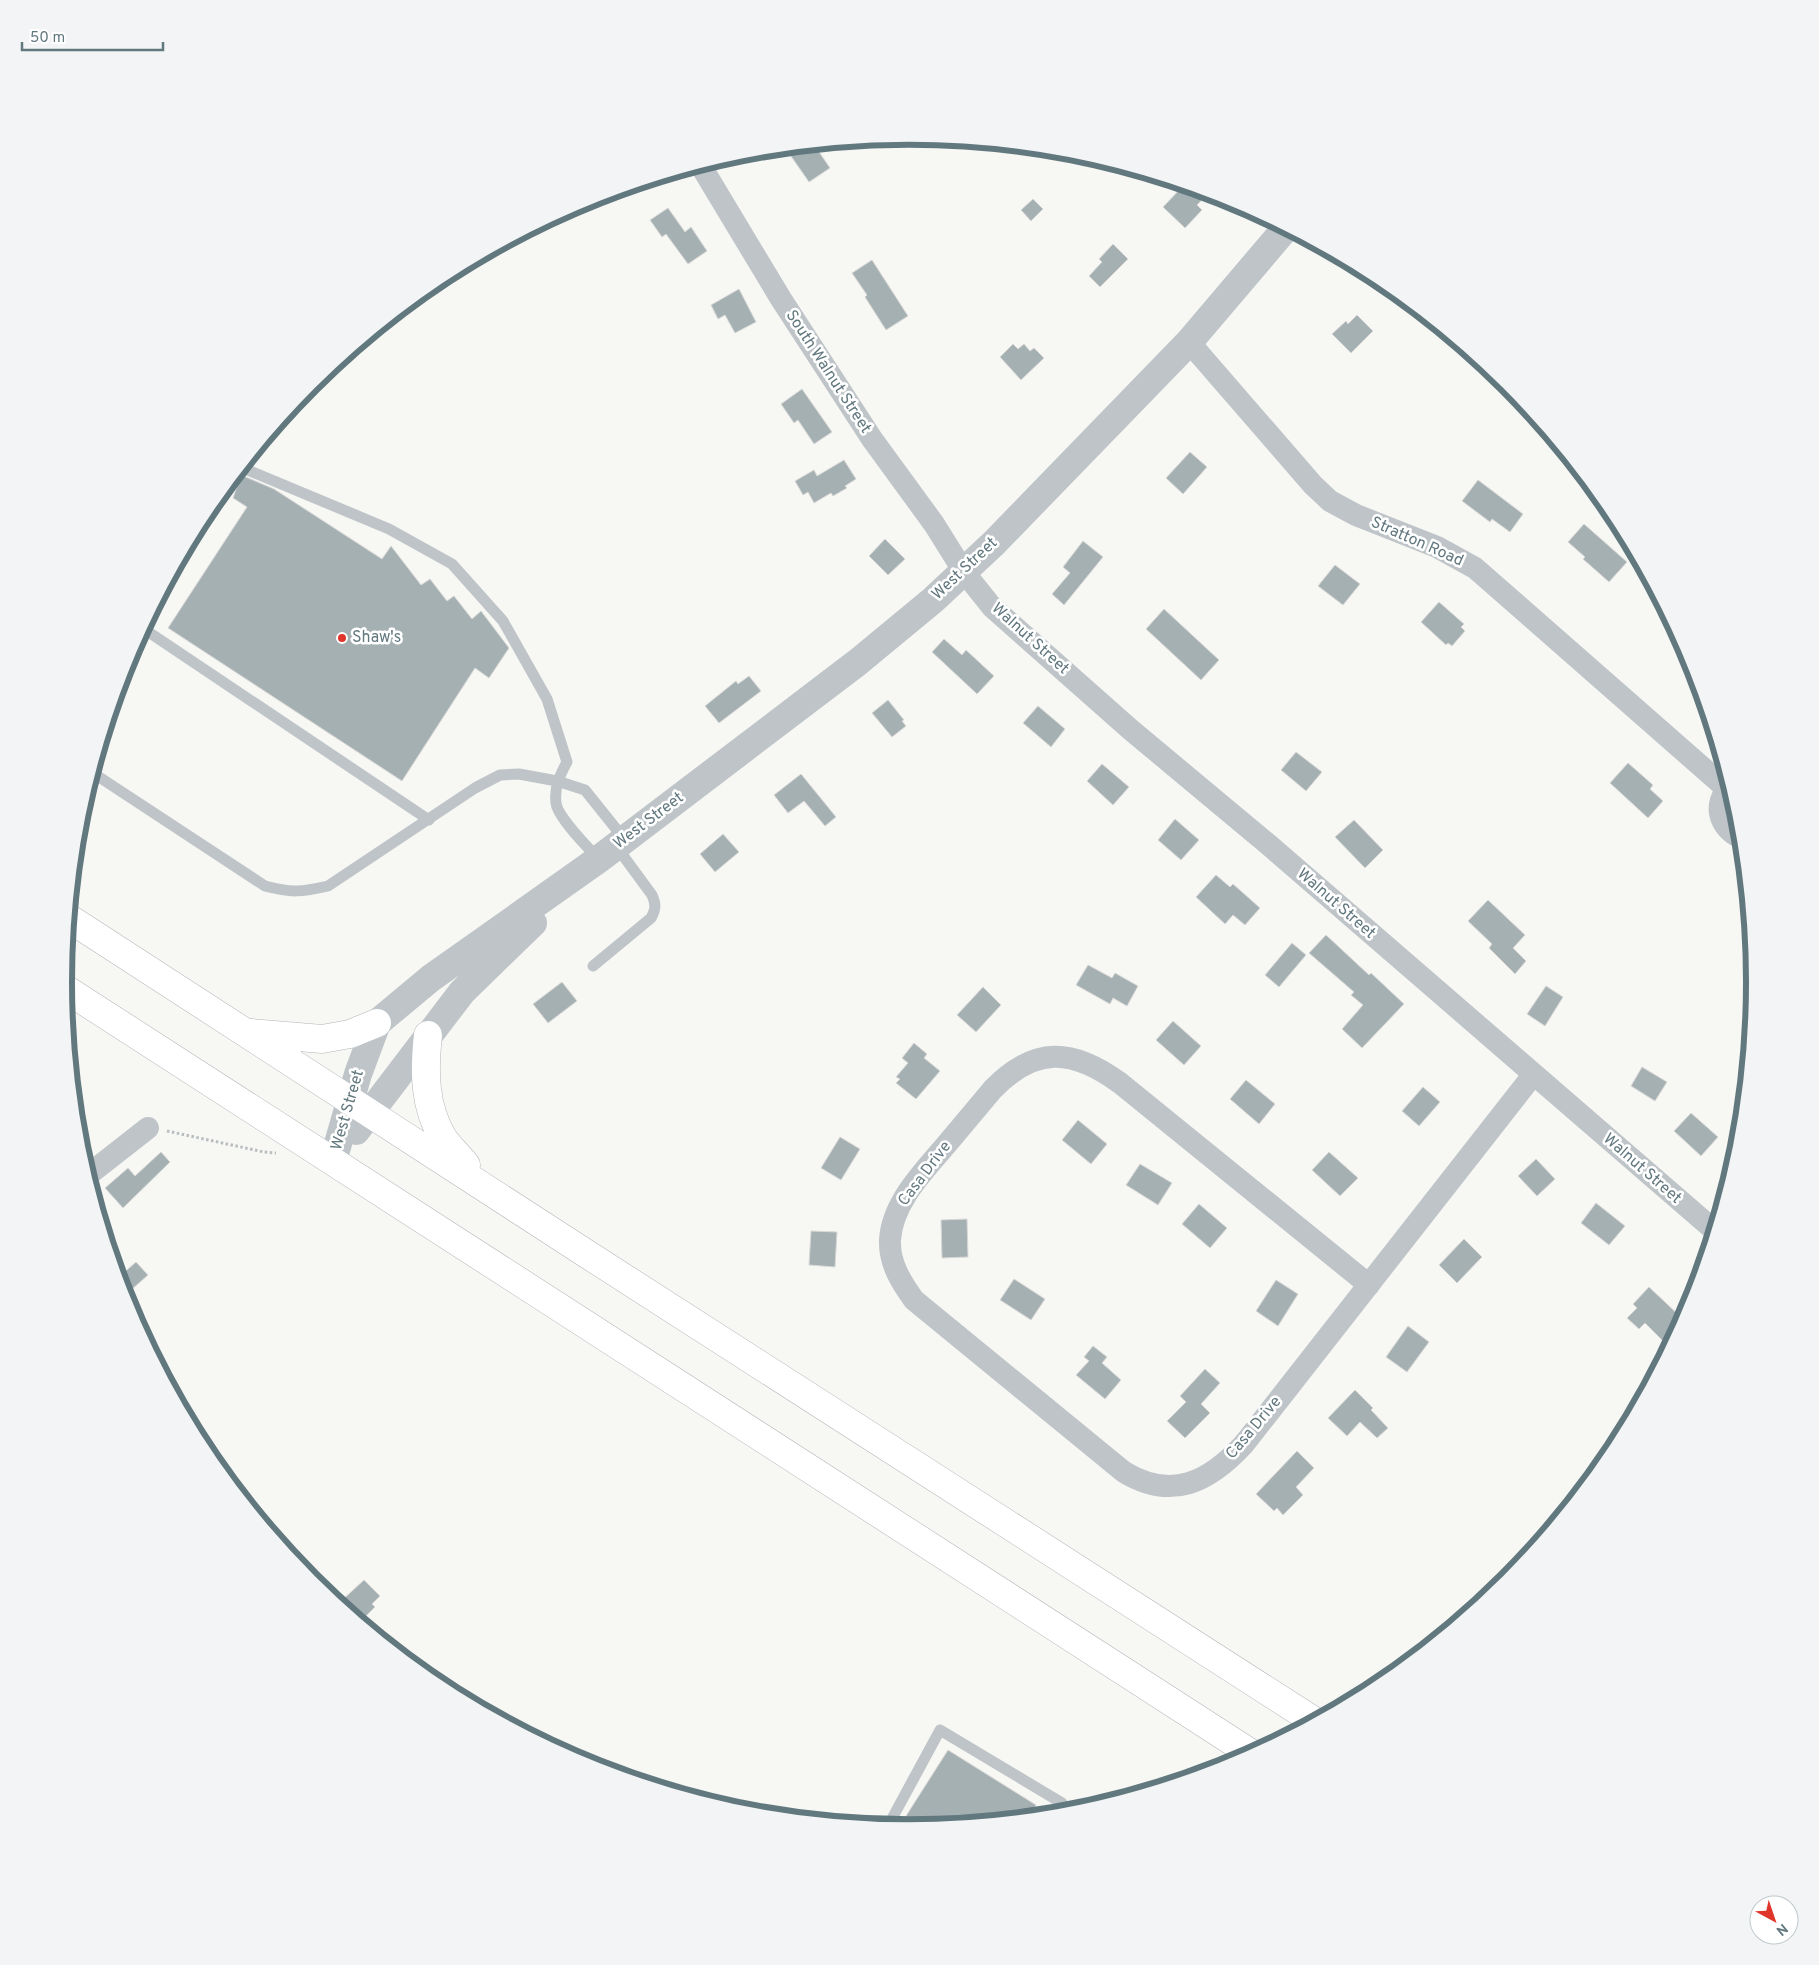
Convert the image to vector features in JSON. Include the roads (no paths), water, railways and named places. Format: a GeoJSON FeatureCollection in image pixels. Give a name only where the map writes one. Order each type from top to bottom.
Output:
{"type":"FeatureCollection","features":[{"type":"Feature","properties":{"kind":"highway"},"geometry":{"type":"LineString","coordinates":[[75,922],[1309,1718]]}},
{"type":"Feature","properties":{"kind":"highway"},"geometry":{"type":"LineString","coordinates":[[72,993],[1245,1749]]}},
{"type":"Feature","properties":{"kind":"highway"},"geometry":{"type":"LineString","coordinates":[[247,1033],[322,1039],[350,1034],[377,1023]]}},
{"type":"Feature","properties":{"kind":"highway"},"geometry":{"type":"LineString","coordinates":[[428,1035],[425,1084],[431,1109],[443,1138],[487,1188]]}},
{"type":"Feature","properties":{"kind":"street","name":"South Walnut Street"},"geometry":{"type":"LineString","coordinates":[[705,171],[781,298],[872,440],[934,524],[964,572]]}},
{"type":"Feature","properties":{"kind":"street","name":"West Street"},"geometry":{"type":"LineString","coordinates":[[361,1106],[358,1074],[377,1023],[431,978],[613,848],[858,662],[964,572],[1042,495],[1189,342],[1282,233]]}},
{"type":"Feature","properties":{"kind":"street","name":"Stratton Road"},"geometry":{"type":"LineString","coordinates":[[1189,342],[1313,485],[1330,501],[1356,515],[1437,548],[1475,568],[1722,783]]}},
{"type":"Feature","properties":{"kind":"street","name":"Walnut Street"},"geometry":{"type":"LineString","coordinates":[[964,572],[999,614],[1131,730],[1269,846],[1710,1226]]}},
{"type":"Feature","properties":{"kind":"street","name":"Stratton Road"},"geometry":{"type":"LineString","coordinates":[[1724,794],[1719,808],[1721,818],[1732,833]]}},
{"type":"Feature","properties":{"kind":"street","name":"West Street"},"geometry":{"type":"LineString","coordinates":[[333,1161],[361,1106],[428,1035],[462,992],[613,848]]}},
{"type":"Feature","properties":{"kind":"street","name":"Casa Drive"},"geometry":{"type":"LineString","coordinates":[[1368,1285],[1120,1083],[1090,1065],[1065,1056],[1036,1059],[1007,1075],[993,1089],[914,1183],[892,1226],[890,1241],[892,1259],[897,1274],[914,1300],[1124,1472],[1139,1481],[1156,1486],[1171,1487],[1189,1483],[1220,1467],[1232,1457],[1368,1285],[1533,1075]]}},
{"type":"Feature","properties":{"kind":"street"},"geometry":{"type":"LineString","coordinates":[[94,1170],[148,1128]]}},
{"type":"Feature","properties":{"kind":"lane"},"geometry":{"type":"LineString","coordinates":[[248,470],[389,529],[452,564],[503,621],[547,699],[567,762],[557,781],[556,805],[578,839],[613,848]]}},
{"type":"Feature","properties":{"kind":"lane"},"geometry":{"type":"LineString","coordinates":[[149,633],[429,820]]}},
{"type":"Feature","properties":{"kind":"lane"},"geometry":{"type":"LineString","coordinates":[[99,777],[265,886],[286,892],[304,892],[328,886],[475,788],[500,775],[519,774],[557,781],[585,790],[613,848],[652,895],[656,904],[655,912],[651,918],[593,966]]}},
{"type":"Feature","properties":{"kind":"lane"},"geometry":{"type":"LineString","coordinates":[[892,1819],[940,1730],[1061,1805]]}},
{"type":"Feature","properties":{"kind":"place","name":"Shaw's"},"geometry":{"type":"Point","coordinates":[342,638]}}]}
